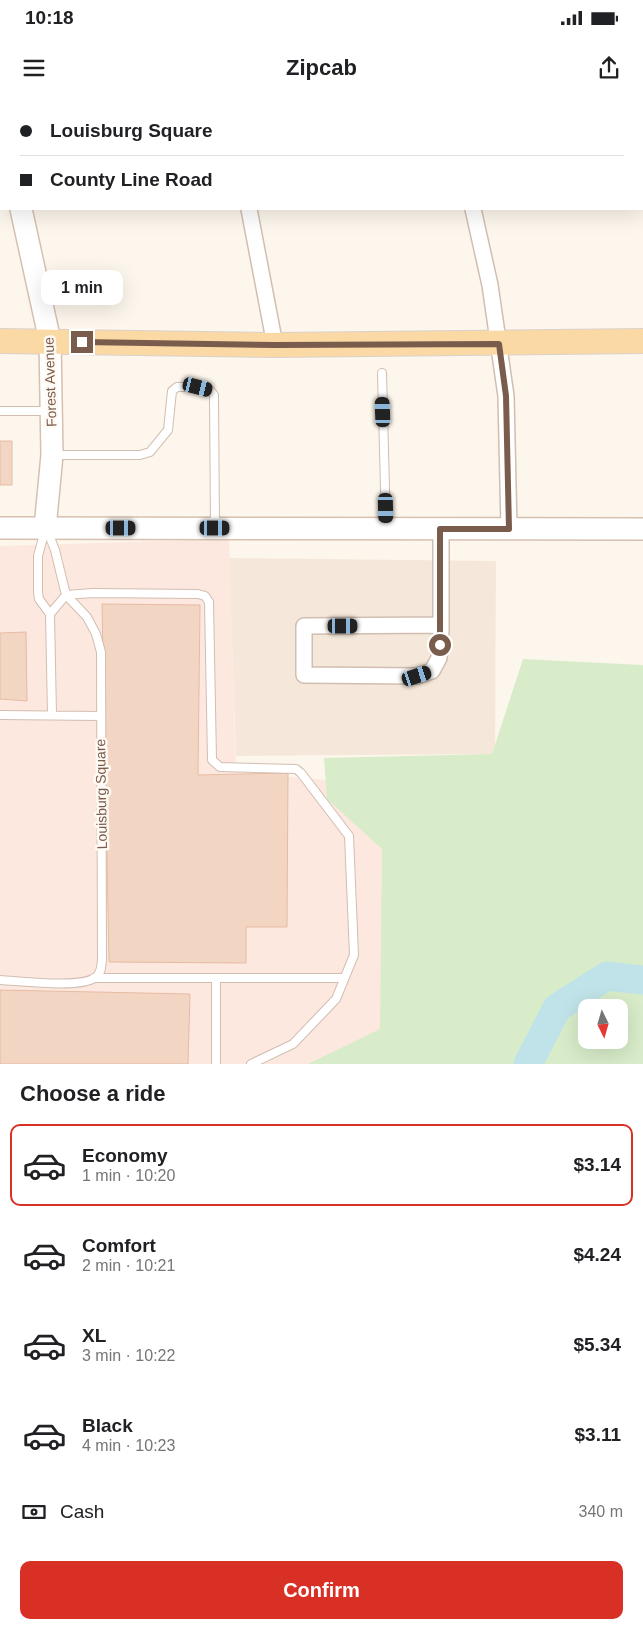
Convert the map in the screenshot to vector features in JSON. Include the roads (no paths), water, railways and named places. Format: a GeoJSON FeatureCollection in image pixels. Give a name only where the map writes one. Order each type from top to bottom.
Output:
{"type":"FeatureCollection","features":[{"type":"Feature","properties":{"kind":"main road"},"geometry":{"type":"LineString","coordinates":[[0,341],[275,345],[643,341]]}},
{"type":"Feature","properties":{"kind":"street","name":"Forest Avenue"},"geometry":{"type":"LineString","coordinates":[[21,210],[50,341],[52,455],[45,528]]}},
{"type":"Feature","properties":{"kind":"street"},"geometry":{"type":"LineString","coordinates":[[249,210],[275,345]]}},
{"type":"Feature","properties":{"kind":"street"},"geometry":{"type":"LineString","coordinates":[[473,210],[490,285],[506,396],[509,529]]}},
{"type":"Feature","properties":{"kind":"street"},"geometry":{"type":"LineString","coordinates":[[0,528],[643,529]]}},
{"type":"Feature","properties":{"kind":"street"},"geometry":{"type":"LineString","coordinates":[[440,529],[441,625],[439,658],[432,671],[417,676],[304,675],[304,626],[441,625]]}},
{"type":"Feature","properties":{"kind":"lane"},"geometry":{"type":"LineString","coordinates":[[382,373],[386,528]]}},
{"type":"Feature","properties":{"kind":"lane"},"geometry":{"type":"LineString","coordinates":[[52,455],[140,455],[150,452],[170,425],[172,391],[177,387],[198,387],[210,390],[214,395],[215,528]]}},
{"type":"Feature","properties":{"kind":"lane"},"geometry":{"type":"LineString","coordinates":[[0,411],[51,411]]}},
{"type":"Feature","properties":{"kind":"lane"},"geometry":{"type":"LineString","coordinates":[[45,528],[56,550],[66,595]]}},
{"type":"Feature","properties":{"kind":"lane"},"geometry":{"type":"LineString","coordinates":[[45,528],[38,556],[38,592],[39,599],[50,614],[52,715]]}},
{"type":"Feature","properties":{"kind":"lane"},"geometry":{"type":"LineString","coordinates":[[50,614],[66,595],[118,593],[198,594],[205,596],[208,602],[212,760],[220,767],[296,769],[349,836],[354,955],[336,999],[293,1044],[252,1064]]}},
{"type":"Feature","properties":{"kind":"lane","name":"Louisburg Square"},"geometry":{"type":"LineString","coordinates":[[66,595],[87,617],[96,634],[101,652],[102,960],[100,972],[94,978]]}},
{"type":"Feature","properties":{"kind":"lane"},"geometry":{"type":"LineString","coordinates":[[0,715],[100,716]]}},
{"type":"Feature","properties":{"kind":"lane"},"geometry":{"type":"LineString","coordinates":[[0,980],[77,983],[94,978],[344,978]]}},
{"type":"Feature","properties":{"kind":"lane"},"geometry":{"type":"LineString","coordinates":[[216,979],[216,1064]]}},
{"type":"Feature","properties":{"kind":"waterway"},"geometry":{"type":"LineString","coordinates":[[528,1064],[557,1008],[607,976],[643,980]]}}]}
